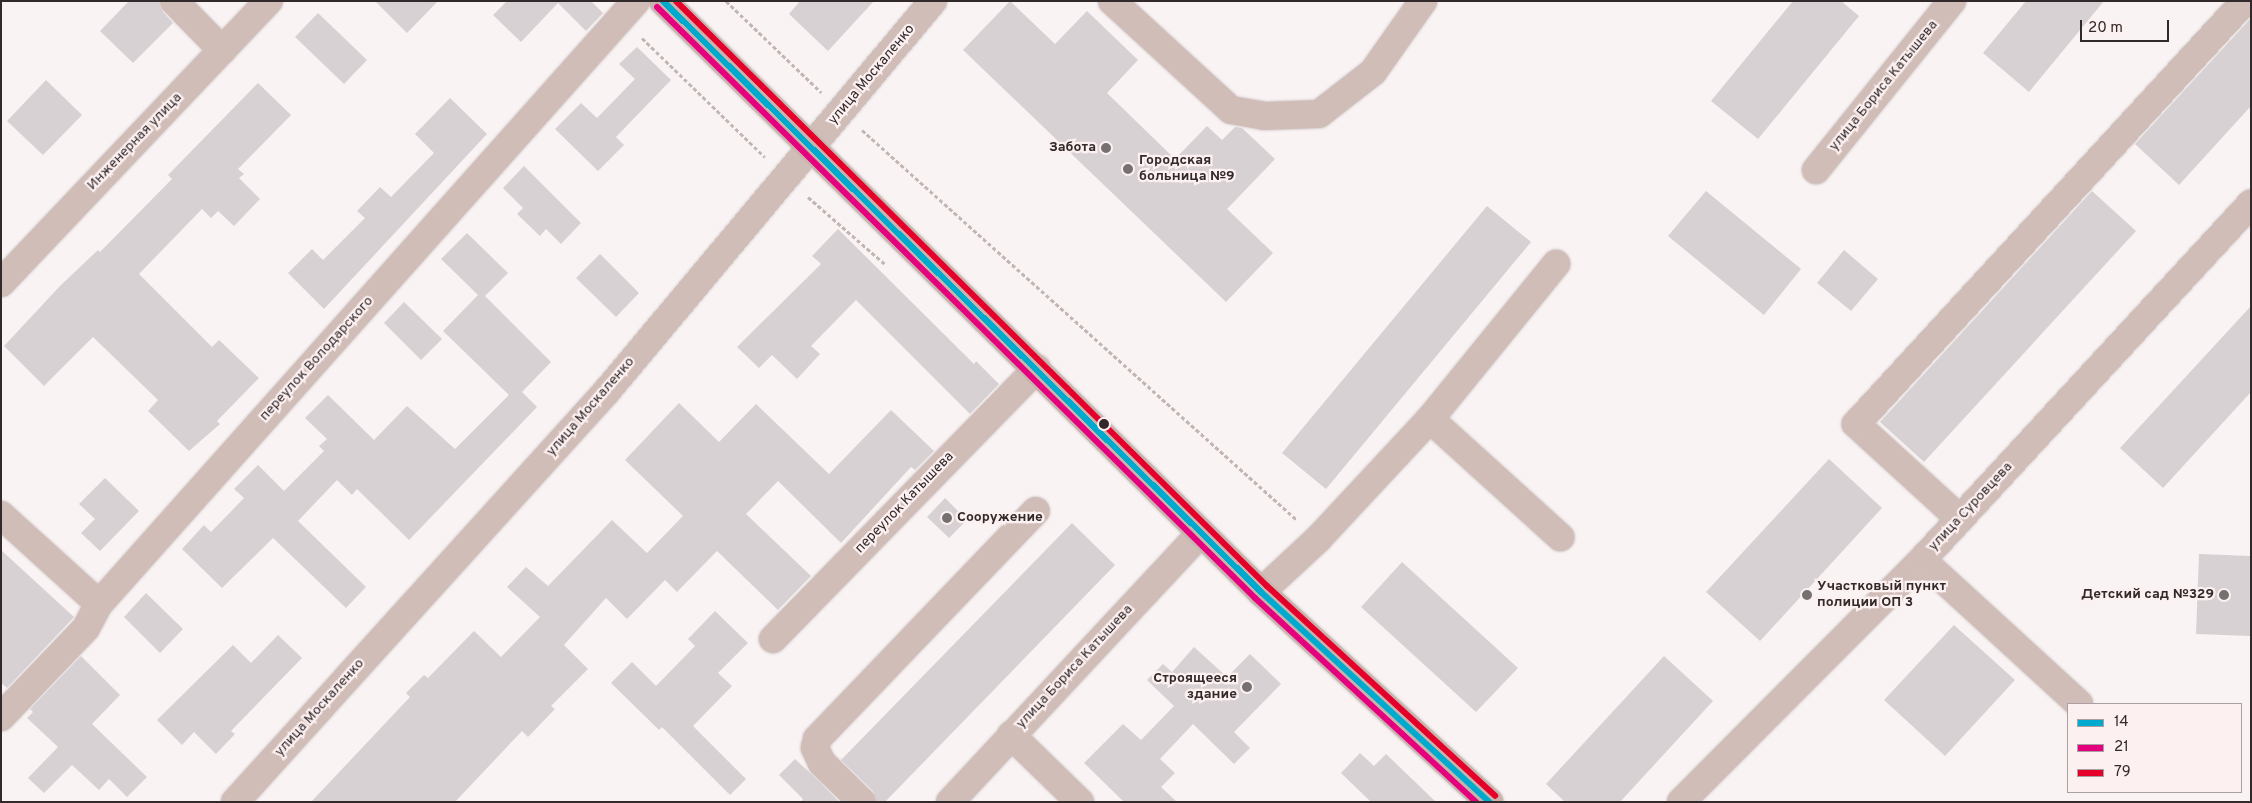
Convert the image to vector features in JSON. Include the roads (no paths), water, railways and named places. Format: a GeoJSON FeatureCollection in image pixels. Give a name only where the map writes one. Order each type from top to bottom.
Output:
{"type":"FeatureCollection","features":[{"type":"Feature","properties":{"kind":"main road"},"geometry":{"type":"LineString","coordinates":[[663,1],[1037,368],[1261,592],[1489,802]]}},
{"type":"Feature","properties":{"kind":"street"},"geometry":{"type":"LineString","coordinates":[[174,1],[222,50]]}},
{"type":"Feature","properties":{"kind":"street","name":"Инженерная улица"},"geometry":{"type":"LineString","coordinates":[[1,283],[269,1]]}},
{"type":"Feature","properties":{"kind":"street","name":"переулок Володарского"},"geometry":{"type":"LineString","coordinates":[[1,717],[86,628],[98,604],[636,1]]}},
{"type":"Feature","properties":{"kind":"street","name":"улица Москаленко"},"geometry":{"type":"LineString","coordinates":[[235,802],[607,391],[933,1]]}},
{"type":"Feature","properties":{"kind":"street"},"geometry":{"type":"LineString","coordinates":[[1112,1],[1231,110],[1264,116],[1320,114],[1373,72],[1423,1]]}},
{"type":"Feature","properties":{"kind":"street","name":"улица Бориса Катышева"},"geometry":{"type":"LineString","coordinates":[[1816,170],[1952,1]]}},
{"type":"Feature","properties":{"kind":"street"},"geometry":{"type":"LineString","coordinates":[[1960,519],[1856,424],[2245,1]]}},
{"type":"Feature","properties":{"kind":"street","name":"улица Суровцева"},"geometry":{"type":"LineString","coordinates":[[1681,802],[1922,560],[2251,204]]}},
{"type":"Feature","properties":{"kind":"street"},"geometry":{"type":"LineString","coordinates":[[1261,592],[1318,539],[1430,419],[1556,264]]}},
{"type":"Feature","properties":{"kind":"street","name":"переулок Катышева"},"geometry":{"type":"LineString","coordinates":[[773,639],[1037,368]]}},
{"type":"Feature","properties":{"kind":"street"},"geometry":{"type":"LineString","coordinates":[[1430,419],[1560,537]]}},
{"type":"Feature","properties":{"kind":"street"},"geometry":{"type":"LineString","coordinates":[[862,802],[822,763],[816,748],[817,739],[1036,511]]}},
{"type":"Feature","properties":{"kind":"street"},"geometry":{"type":"LineString","coordinates":[[1,515],[98,604]]}},
{"type":"Feature","properties":{"kind":"street","name":"улица Бориса Катышева"},"geometry":{"type":"LineString","coordinates":[[950,802],[1201,533]]}},
{"type":"Feature","properties":{"kind":"street"},"geometry":{"type":"LineString","coordinates":[[1922,560],[2078,703]]}},
{"type":"Feature","properties":{"kind":"street"},"geometry":{"type":"LineString","coordinates":[[1011,735],[1080,802]]}},
{"type":"Feature","properties":{"kind":"place","name":"Забота"},"geometry":{"type":"Point","coordinates":[1106,148]}},
{"type":"Feature","properties":{"kind":"place","name":"Городская больница №9"},"geometry":{"type":"Point","coordinates":[1128,169]}},
{"type":"Feature","properties":{"kind":"place","name":"Сооружение"},"geometry":{"type":"Point","coordinates":[947,518]}},
{"type":"Feature","properties":{"kind":"place","name":"Участковый пункт полиции ОП 3"},"geometry":{"type":"Point","coordinates":[1807,595]}},
{"type":"Feature","properties":{"kind":"place","name":"Детский сад №329"},"geometry":{"type":"Point","coordinates":[2224,595]}},
{"type":"Feature","properties":{"kind":"place","name":"Строящееся здание"},"geometry":{"type":"Point","coordinates":[1247,687]}}]}
